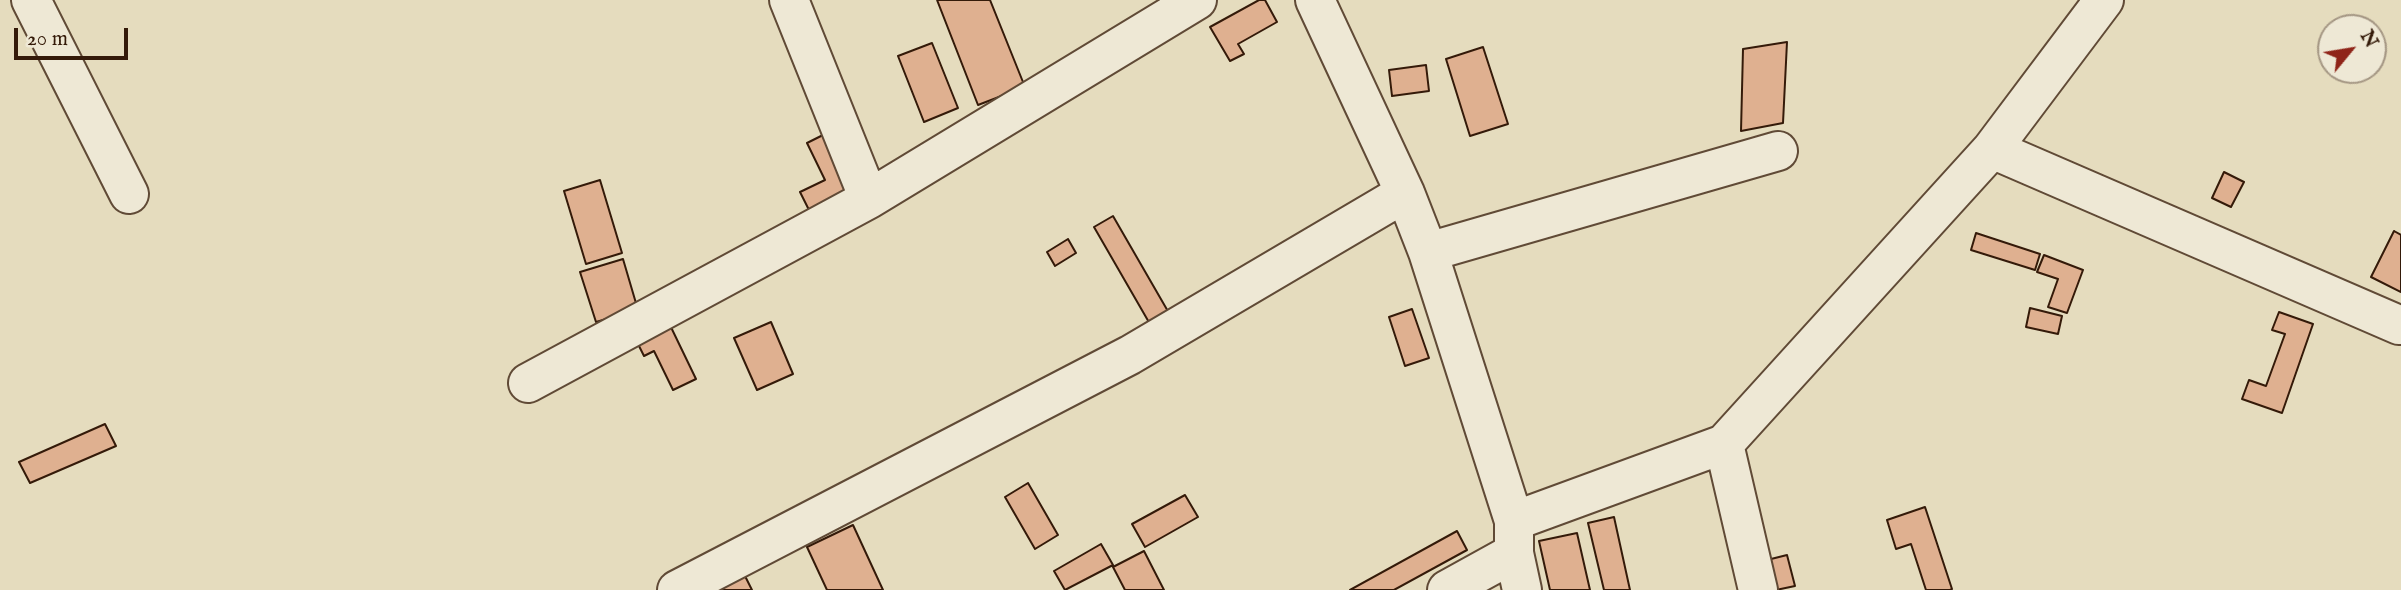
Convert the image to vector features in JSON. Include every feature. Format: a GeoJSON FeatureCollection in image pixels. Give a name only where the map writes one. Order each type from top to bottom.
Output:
{"type":"FeatureCollection","features":[{"type":"Feature","properties":{"kind":"street"},"geometry":{"type":"LineString","coordinates":[[31,0],[129,194]]}},
{"type":"Feature","properties":{"kind":"street"},"geometry":{"type":"LineString","coordinates":[[789,0],[869,200]]}},
{"type":"Feature","properties":{"kind":"street"},"geometry":{"type":"LineString","coordinates":[[528,383],[869,200],[1197,0]]}},
{"type":"Feature","properties":{"kind":"street"},"geometry":{"type":"LineString","coordinates":[[1315,0],[1405,193],[1428,252],[1514,537],[1522,590]]}},
{"type":"Feature","properties":{"kind":"street"},"geometry":{"type":"LineString","coordinates":[[1447,590],[1514,537],[1724,444],[1992,149],[2104,0]]}},
{"type":"Feature","properties":{"kind":"street"},"geometry":{"type":"LineString","coordinates":[[1992,149],[2399,325]]}},
{"type":"Feature","properties":{"kind":"street"},"geometry":{"type":"LineString","coordinates":[[1428,252],[1778,151]]}},
{"type":"Feature","properties":{"kind":"street"},"geometry":{"type":"LineString","coordinates":[[677,590],[1130,355],[1405,193]]}},
{"type":"Feature","properties":{"kind":"street"},"geometry":{"type":"LineString","coordinates":[[1724,444],[1758,590]]}},
{"type":"Feature","properties":{"kind":"building"},"geometry":{"type":"Polygon","coordinates":[[[937,0],[990,0],[1025,87],[978,105],[937,0]]]}},
{"type":"Feature","properties":{"kind":"building"},"geometry":{"type":"Polygon","coordinates":[[[1259,0],[1265,0],[1277,22],[1238,44],[1244,54],[1230,61],[1210,27],[1259,0]]]}},
{"type":"Feature","properties":{"kind":"building"},"geometry":{"type":"Polygon","coordinates":[[[1787,42],[1783,123],[1741,131],[1743,49],[1787,42]]]}},
{"type":"Feature","properties":{"kind":"building"},"geometry":{"type":"Polygon","coordinates":[[[932,43],[958,108],[924,122],[898,56],[932,43]]]}},
{"type":"Feature","properties":{"kind":"building"},"geometry":{"type":"Polygon","coordinates":[[[1483,47],[1508,124],[1470,136],[1446,59],[1483,47]]]}},
{"type":"Feature","properties":{"kind":"building"},"geometry":{"type":"Polygon","coordinates":[[[1426,65],[1429,91],[1392,96],[1389,70],[1426,65]]]}},
{"type":"Feature","properties":{"kind":"building"},"geometry":{"type":"Polygon","coordinates":[[[825,134],[852,188],[809,210],[800,192],[825,180],[807,143],[825,134]]]}},
{"type":"Feature","properties":{"kind":"building"},"geometry":{"type":"Polygon","coordinates":[[[2224,172],[2244,182],[2231,207],[2212,198],[2224,172]]]}},
{"type":"Feature","properties":{"kind":"building"},"geometry":{"type":"Polygon","coordinates":[[[600,180],[622,253],[586,264],[564,191],[600,180]]]}},
{"type":"Feature","properties":{"kind":"building"},"geometry":{"type":"Polygon","coordinates":[[[1113,216],[1173,320],[1154,331],[1094,227],[1113,216]]]}},
{"type":"Feature","properties":{"kind":"building"},"geometry":{"type":"Polygon","coordinates":[[[2394,231],[2401,235],[2401,292],[2371,277],[2394,231]]]}},
{"type":"Feature","properties":{"kind":"building"},"geometry":{"type":"Polygon","coordinates":[[[1976,233],[2040,254],[2035,270],[1971,250],[1976,233]]]}},
{"type":"Feature","properties":{"kind":"building"},"geometry":{"type":"Polygon","coordinates":[[[1068,239],[1076,253],[1055,266],[1047,252],[1068,239]]]}},
{"type":"Feature","properties":{"kind":"building"},"geometry":{"type":"Polygon","coordinates":[[[2044,255],[2083,270],[2067,313],[2048,307],[2058,279],[2037,272],[2044,255]]]}},
{"type":"Feature","properties":{"kind":"building"},"geometry":{"type":"Polygon","coordinates":[[[623,259],[638,310],[596,322],[580,272],[623,259]]]}},
{"type":"Feature","properties":{"kind":"building"},"geometry":{"type":"Polygon","coordinates":[[[2030,308],[2062,316],[2058,334],[2026,327],[2030,308]]]}},
{"type":"Feature","properties":{"kind":"building"},"geometry":{"type":"Polygon","coordinates":[[[1412,309],[1429,358],[1405,366],[1389,317],[1412,309]]]}},
{"type":"Feature","properties":{"kind":"building"},"geometry":{"type":"Polygon","coordinates":[[[2279,312],[2313,324],[2282,413],[2242,399],[2249,380],[2266,386],[2285,334],[2272,330],[2279,312]]]}},
{"type":"Feature","properties":{"kind":"building"},"geometry":{"type":"Polygon","coordinates":[[[668,321],[696,379],[673,390],[654,351],[644,356],[635,338],[668,321]]]}},
{"type":"Feature","properties":{"kind":"building"},"geometry":{"type":"Polygon","coordinates":[[[771,322],[793,374],[757,390],[734,338],[771,322]]]}},
{"type":"Feature","properties":{"kind":"building"},"geometry":{"type":"Polygon","coordinates":[[[105,424],[116,446],[30,483],[19,462],[105,424]]]}},
{"type":"Feature","properties":{"kind":"building"},"geometry":{"type":"Polygon","coordinates":[[[1028,483],[1058,535],[1035,549],[1005,497],[1028,483]]]}},
{"type":"Feature","properties":{"kind":"building"},"geometry":{"type":"Polygon","coordinates":[[[1185,495],[1198,517],[1145,547],[1132,524],[1185,495]]]}},
{"type":"Feature","properties":{"kind":"building"},"geometry":{"type":"Polygon","coordinates":[[[1925,507],[1952,589],[1950,590],[1926,590],[1911,544],[1896,549],[1887,520],[1925,507]]]}},
{"type":"Feature","properties":{"kind":"building"},"geometry":{"type":"Polygon","coordinates":[[[1614,517],[1630,590],[1604,590],[1588,523],[1614,517]]]}},
{"type":"Feature","properties":{"kind":"building"},"geometry":{"type":"Polygon","coordinates":[[[853,525],[883,590],[827,590],[807,547],[853,525]]]}},
{"type":"Feature","properties":{"kind":"building"},"geometry":{"type":"Polygon","coordinates":[[[1457,531],[1467,550],[1394,590],[1350,590],[1457,531]]]}},
{"type":"Feature","properties":{"kind":"building"},"geometry":{"type":"Polygon","coordinates":[[[1577,533],[1590,590],[1550,590],[1539,541],[1577,533]]]}},
{"type":"Feature","properties":{"kind":"building"},"geometry":{"type":"Polygon","coordinates":[[[1101,544],[1113,565],[1065,590],[1054,571],[1101,544]]]}},
{"type":"Feature","properties":{"kind":"building"},"geometry":{"type":"Polygon","coordinates":[[[1144,551],[1164,590],[1125,590],[1113,567],[1144,551]]]}},
{"type":"Feature","properties":{"kind":"building"},"geometry":{"type":"Polygon","coordinates":[[[1787,555],[1795,586],[1776,590],[1763,561],[1787,555]]]}},
{"type":"Feature","properties":{"kind":"building"},"geometry":{"type":"Polygon","coordinates":[[[745,576],[752,590],[717,590],[745,576]]]}}]}
